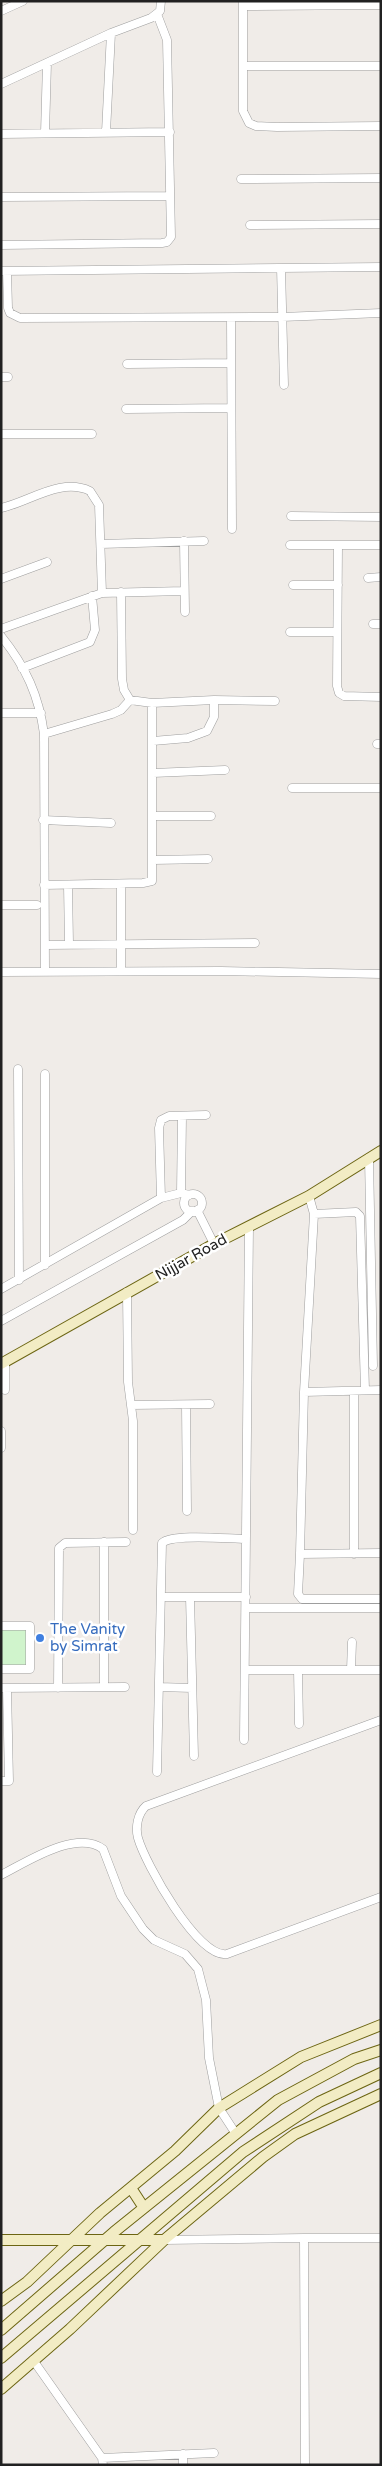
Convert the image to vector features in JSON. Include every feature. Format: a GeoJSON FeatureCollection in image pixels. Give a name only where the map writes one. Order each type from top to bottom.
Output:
{"type":"FeatureCollection","features":[{"type":"Feature","properties":{"kind":"street"},"geometry":{"type":"LineString","coordinates":[[1,10],[23,1]]}},
{"type":"Feature","properties":{"kind":"street"},"geometry":{"type":"LineString","coordinates":[[1,84],[157,14],[160,11],[161,1]]}},
{"type":"Feature","properties":{"kind":"street"},"geometry":{"type":"LineString","coordinates":[[381,5],[243,4],[243,111],[249,124],[277,128],[381,126]]}},
{"type":"Feature","properties":{"kind":"street"},"geometry":{"type":"LineString","coordinates":[[1,245],[167,242],[171,237],[167,40],[164,27],[157,14]]}},
{"type":"Feature","properties":{"kind":"street"},"geometry":{"type":"LineString","coordinates":[[106,132],[111,33]]}},
{"type":"Feature","properties":{"kind":"street"},"geometry":{"type":"LineString","coordinates":[[45,134],[47,63]]}},
{"type":"Feature","properties":{"kind":"street"},"geometry":{"type":"LineString","coordinates":[[243,66],[381,66]]}},
{"type":"Feature","properties":{"kind":"street"},"geometry":{"type":"LineString","coordinates":[[1,134],[170,132]]}},
{"type":"Feature","properties":{"kind":"street"},"geometry":{"type":"LineString","coordinates":[[241,179],[381,178]]}},
{"type":"Feature","properties":{"kind":"street"},"geometry":{"type":"LineString","coordinates":[[1,198],[170,196]]}},
{"type":"Feature","properties":{"kind":"street"},"geometry":{"type":"LineString","coordinates":[[250,225],[381,224]]}},
{"type":"Feature","properties":{"kind":"street"},"geometry":{"type":"LineString","coordinates":[[381,267],[4,271],[4,297],[10,313],[20,318],[231,318],[381,313]]}},
{"type":"Feature","properties":{"kind":"street"},"geometry":{"type":"LineString","coordinates":[[281,268],[284,385]]}},
{"type":"Feature","properties":{"kind":"street"},"geometry":{"type":"LineString","coordinates":[[231,318],[232,529]]}},
{"type":"Feature","properties":{"kind":"street"},"geometry":{"type":"LineString","coordinates":[[127,364],[231,363]]}},
{"type":"Feature","properties":{"kind":"street"},"geometry":{"type":"LineString","coordinates":[[126,409],[231,408]]}},
{"type":"Feature","properties":{"kind":"street"},"geometry":{"type":"LineString","coordinates":[[1,434],[92,434]]}},
{"type":"Feature","properties":{"kind":"street"},"geometry":{"type":"LineString","coordinates":[[1,508],[49,491],[73,487],[83,488],[95,497],[99,505],[102,593]]}},
{"type":"Feature","properties":{"kind":"street"},"geometry":{"type":"LineString","coordinates":[[291,516],[381,517]]}},
{"type":"Feature","properties":{"kind":"street"},"geometry":{"type":"LineString","coordinates":[[101,544],[204,541]]}},
{"type":"Feature","properties":{"kind":"street"},"geometry":{"type":"LineString","coordinates":[[184,542],[185,612]]}},
{"type":"Feature","properties":{"kind":"street"},"geometry":{"type":"LineString","coordinates":[[290,545],[381,545]]}},
{"type":"Feature","properties":{"kind":"street"},"geometry":{"type":"LineString","coordinates":[[338,545],[336,672],[339,693],[349,697],[381,697]]}},
{"type":"Feature","properties":{"kind":"street"},"geometry":{"type":"LineString","coordinates":[[1,579],[47,562]]}},
{"type":"Feature","properties":{"kind":"street"},"geometry":{"type":"LineString","coordinates":[[368,578],[381,577]]}},
{"type":"Feature","properties":{"kind":"street"},"geometry":{"type":"LineString","coordinates":[[293,586],[338,585]]}},
{"type":"Feature","properties":{"kind":"street"},"geometry":{"type":"LineString","coordinates":[[1,629],[102,593],[184,591]]}},
{"type":"Feature","properties":{"kind":"street"},"geometry":{"type":"LineString","coordinates":[[121,592],[122,679],[124,690],[130,700]]}},
{"type":"Feature","properties":{"kind":"street"},"geometry":{"type":"LineString","coordinates":[[22,668],[90,642],[95,630],[92,596]]}},
{"type":"Feature","properties":{"kind":"street"},"geometry":{"type":"LineString","coordinates":[[290,632],[337,632]]}},
{"type":"Feature","properties":{"kind":"street"},"geometry":{"type":"LineString","coordinates":[[1,636],[34,686],[44,734],[45,972]]}},
{"type":"Feature","properties":{"kind":"street"},"geometry":{"type":"LineString","coordinates":[[130,700],[152,703],[214,700],[275,701]]}},
{"type":"Feature","properties":{"kind":"street"},"geometry":{"type":"LineString","coordinates":[[44,734],[112,714],[121,710],[130,700]]}},
{"type":"Feature","properties":{"kind":"street"},"geometry":{"type":"LineString","coordinates":[[154,741],[188,738],[207,731],[214,717],[214,700]]}},
{"type":"Feature","properties":{"kind":"street"},"geometry":{"type":"LineString","coordinates":[[44,885],[121,884],[152,881],[154,741],[152,703]]}},
{"type":"Feature","properties":{"kind":"street"},"geometry":{"type":"LineString","coordinates":[[1,713],[41,713]]}},
{"type":"Feature","properties":{"kind":"street"},"geometry":{"type":"LineString","coordinates":[[153,773],[225,770]]}},
{"type":"Feature","properties":{"kind":"street"},"geometry":{"type":"LineString","coordinates":[[292,788],[381,788]]}},
{"type":"Feature","properties":{"kind":"street"},"geometry":{"type":"LineString","coordinates":[[154,816],[211,816]]}},
{"type":"Feature","properties":{"kind":"street"},"geometry":{"type":"LineString","coordinates":[[44,820],[110,823]]}},
{"type":"Feature","properties":{"kind":"street"},"geometry":{"type":"LineString","coordinates":[[153,860],[208,859]]}},
{"type":"Feature","properties":{"kind":"street"},"geometry":{"type":"LineString","coordinates":[[121,884],[121,971]]}},
{"type":"Feature","properties":{"kind":"street"},"geometry":{"type":"LineString","coordinates":[[68,885],[69,944]]}},
{"type":"Feature","properties":{"kind":"street"},"geometry":{"type":"LineString","coordinates":[[1,905],[37,904]]}},
{"type":"Feature","properties":{"kind":"street"},"geometry":{"type":"LineString","coordinates":[[45,945],[255,943]]}},
{"type":"Feature","properties":{"kind":"street"},"geometry":{"type":"LineString","coordinates":[[1,972],[121,971],[381,974]]}},
{"type":"Feature","properties":{"kind":"street"},"geometry":{"type":"LineString","coordinates":[[18,1069],[19,1280]]}},
{"type":"Feature","properties":{"kind":"street"},"geometry":{"type":"LineString","coordinates":[[45,1074],[45,1265]]}},
{"type":"Feature","properties":{"kind":"street"},"geometry":{"type":"LineString","coordinates":[[160,1198],[160,1125],[164,1118],[206,1115]]}},
{"type":"Feature","properties":{"kind":"street"},"geometry":{"type":"LineString","coordinates":[[182,1116],[184,1203],[186,1208],[194,1211],[214,1244]]}},
{"type":"Feature","properties":{"kind":"street","name":"Nijjar Road"},"geometry":{"type":"LineString","coordinates":[[3,1363],[214,1244],[309,1196],[381,1151]]}},
{"type":"Feature","properties":{"kind":"street"},"geometry":{"type":"LineString","coordinates":[[369,1158],[373,1366]]}},
{"type":"Feature","properties":{"kind":"street"},"geometry":{"type":"LineString","coordinates":[[1,1289],[160,1198],[185,1194],[194,1194],[201,1198],[202,1204],[183,1220],[1,1321]]}},
{"type":"Feature","properties":{"kind":"street"},"geometry":{"type":"LineString","coordinates":[[309,1196],[314,1214],[304,1392],[298,1594],[302,1599],[381,1599]]}},
{"type":"Feature","properties":{"kind":"street"},"geometry":{"type":"LineString","coordinates":[[314,1214],[356,1212],[360,1216],[365,1390]]}},
{"type":"Feature","properties":{"kind":"street"},"geometry":{"type":"LineString","coordinates":[[244,1740],[249,1226]]}},
{"type":"Feature","properties":{"kind":"street"},"geometry":{"type":"LineString","coordinates":[[127,1292],[133,1421],[133,1530]]}},
{"type":"Feature","properties":{"kind":"street"},"geometry":{"type":"LineString","coordinates":[[3,1363],[5,1390]]}},
{"type":"Feature","properties":{"kind":"street"},"geometry":{"type":"LineString","coordinates":[[304,1392],[381,1390]]}},
{"type":"Feature","properties":{"kind":"street"},"geometry":{"type":"LineString","coordinates":[[354,1391],[354,1554]]}},
{"type":"Feature","properties":{"kind":"street"},"geometry":{"type":"LineString","coordinates":[[186,1404],[187,1511]]}},
{"type":"Feature","properties":{"kind":"street"},"geometry":{"type":"LineString","coordinates":[[131,1405],[210,1404]]}},
{"type":"Feature","properties":{"kind":"street"},"geometry":{"type":"LineString","coordinates":[[1,1431],[1,1448]]}},
{"type":"Feature","properties":{"kind":"street"},"geometry":{"type":"LineString","coordinates":[[157,1772],[161,1548],[164,1541],[180,1538],[246,1539]]}},
{"type":"Feature","properties":{"kind":"street"},"geometry":{"type":"LineString","coordinates":[[104,1542],[104,1688]]}},
{"type":"Feature","properties":{"kind":"street"},"geometry":{"type":"LineString","coordinates":[[58,1688],[59,1548],[65,1543],[126,1542]]}},
{"type":"Feature","properties":{"kind":"street"},"geometry":{"type":"LineString","coordinates":[[300,1554],[381,1553]]}},
{"type":"Feature","properties":{"kind":"street"},"geometry":{"type":"LineString","coordinates":[[161,1597],[246,1597]]}},
{"type":"Feature","properties":{"kind":"street"},"geometry":{"type":"LineString","coordinates":[[190,1597],[194,1756]]}},
{"type":"Feature","properties":{"kind":"street"},"geometry":{"type":"LineString","coordinates":[[246,1608],[381,1608]]}},
{"type":"Feature","properties":{"kind":"street"},"geometry":{"type":"LineString","coordinates":[[1,1626],[30,1626],[30,1669],[1,1669]]}},
{"type":"Feature","properties":{"kind":"street"},"geometry":{"type":"LineString","coordinates":[[351,1670],[352,1642]]}},
{"type":"Feature","properties":{"kind":"street"},"geometry":{"type":"LineString","coordinates":[[245,1670],[381,1670]]}},
{"type":"Feature","properties":{"kind":"street"},"geometry":{"type":"LineString","coordinates":[[298,1670],[299,1724]]}},
{"type":"Feature","properties":{"kind":"street"},"geometry":{"type":"LineString","coordinates":[[1,1781],[9,1781],[5,1753],[4,1688],[125,1687]]}},
{"type":"Feature","properties":{"kind":"street"},"geometry":{"type":"LineString","coordinates":[[159,1687],[192,1688]]}},
{"type":"Feature","properties":{"kind":"street"},"geometry":{"type":"LineString","coordinates":[[381,1720],[146,1806],[141,1811],[137,1828],[138,1837],[146,1855],[177,1911],[206,1947],[219,1954],[227,1954],[381,1897]]}},
{"type":"Feature","properties":{"kind":"street"},"geometry":{"type":"LineString","coordinates":[[1,1875],[64,1846],[88,1842],[103,1849],[121,1896],[143,1929],[154,1940],[185,1954],[198,1969],[206,2000],[210,2058],[219,2108],[236,2134]]}},
{"type":"Feature","properties":{"kind":"street"},"geometry":{"type":"LineString","coordinates":[[1,2301],[27,2282],[70,2241],[175,2151],[219,2108],[301,2057],[381,2025]]}},
{"type":"Feature","properties":{"kind":"street"},"geometry":{"type":"LineString","coordinates":[[1,2330],[144,2208],[278,2100],[354,2059],[381,2050]]}},
{"type":"Feature","properties":{"kind":"street"},"geometry":{"type":"LineString","coordinates":[[1,2358],[243,2152],[319,2102],[381,2073]]}},
{"type":"Feature","properties":{"kind":"street"},"geometry":{"type":"LineString","coordinates":[[1,2389],[141,2264],[164,2240],[264,2157],[295,2134],[381,2094]]}},
{"type":"Feature","properties":{"kind":"street"},"geometry":{"type":"LineString","coordinates":[[131,2188],[144,2208]]}},
{"type":"Feature","properties":{"kind":"street"},"geometry":{"type":"LineString","coordinates":[[304,2238],[305,2465]]}},
{"type":"Feature","properties":{"kind":"street"},"geometry":{"type":"LineString","coordinates":[[1,2240],[381,2238]]}},
{"type":"Feature","properties":{"kind":"street"},"geometry":{"type":"LineString","coordinates":[[33,2360],[102,2461],[214,2453]]}},
{"type":"Feature","properties":{"kind":"street"},"geometry":{"type":"LineString","coordinates":[[183,2454],[183,2465]]}},
{"type":"Feature","properties":{"kind":"green space"},"geometry":{"type":"Polygon","coordinates":[[[1,1626],[30,1626],[30,1669],[1,1669],[1,1626]]]}},
{"type":"Feature","properties":{"kind":"place","name":"The Vanity by Simrat"},"geometry":{"type":"Point","coordinates":[40,1638]}}]}
